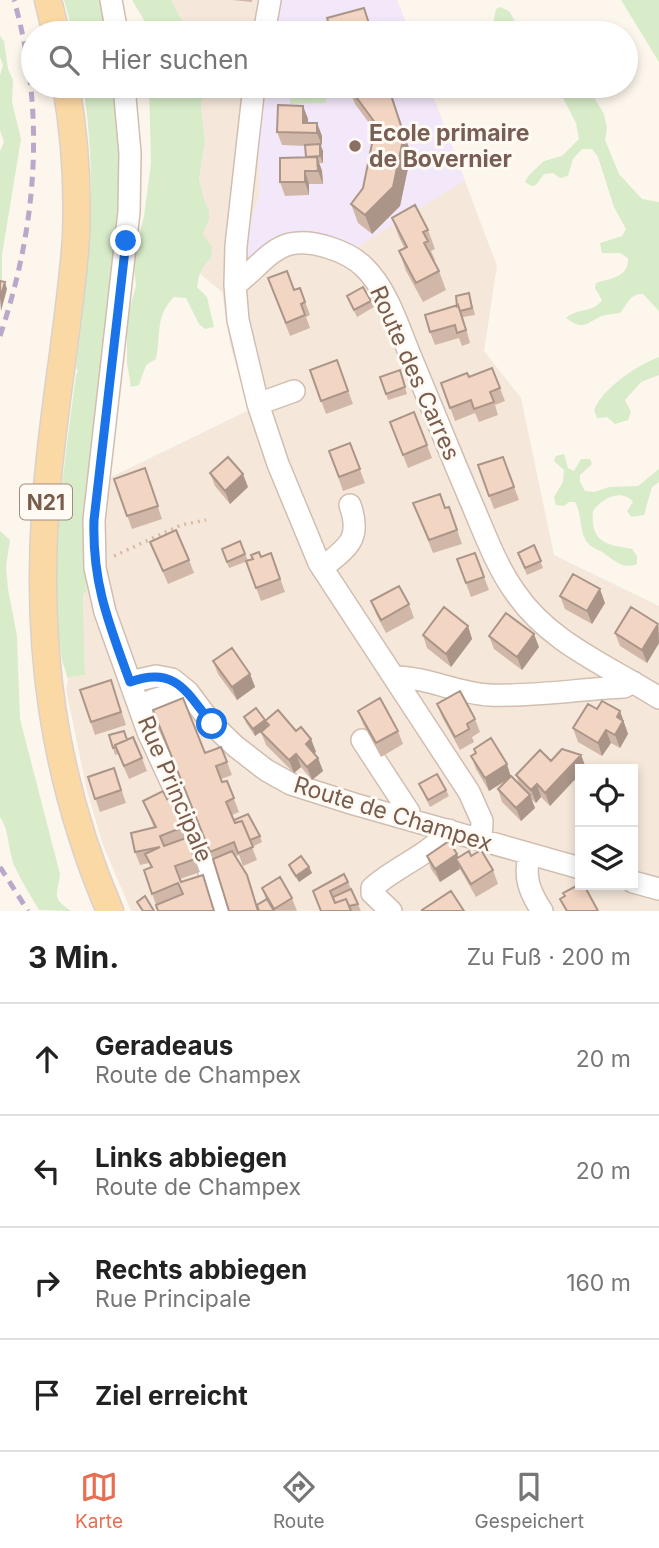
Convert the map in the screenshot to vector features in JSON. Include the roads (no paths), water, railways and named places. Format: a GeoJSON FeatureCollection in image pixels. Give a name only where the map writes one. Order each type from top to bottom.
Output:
{"type":"FeatureCollection","features":[{"type":"Feature","properties":{"kind":"main road"},"geometry":{"type":"LineString","coordinates":[[48,0],[53,21]]}},
{"type":"Feature","properties":{"kind":"main road","name":"N21"},"geometry":{"type":"LineString","coordinates":[[68,98],[75,144],[77,201],[74,267],[46,500],[42,586],[44,640],[49,697],[73,808],[110,911]]}},
{"type":"Feature","properties":{"kind":"street"},"geometry":{"type":"LineString","coordinates":[[111,0],[115,21]]}},
{"type":"Feature","properties":{"kind":"street"},"geometry":{"type":"LineString","coordinates":[[266,21],[270,0]]}},
{"type":"Feature","properties":{"kind":"street","name":"Rue Principale"},"geometry":{"type":"LineString","coordinates":[[125,98],[130,153],[128,212],[93,539],[95,568],[101,600],[139,706],[197,837],[224,911]]}},
{"type":"Feature","properties":{"kind":"street"},"geometry":{"type":"LineString","coordinates":[[253,98],[236,246],[235,285],[241,333],[258,404],[278,464],[323,568],[449,758],[476,805],[482,821],[481,840]]}},
{"type":"Feature","properties":{"kind":"street","name":"Route des Carres"},"geometry":{"type":"LineString","coordinates":[[235,285],[281,247],[291,244],[302,243],[329,248],[362,265],[376,280],[397,324],[479,521],[515,593],[542,624],[558,637],[659,698]]}},
{"type":"Feature","properties":{"kind":"street"},"geometry":{"type":"LineString","coordinates":[[258,404],[294,391]]}},
{"type":"Feature","properties":{"kind":"street"},"geometry":{"type":"LineString","coordinates":[[323,568],[341,553],[356,531],[356,521],[350,505]]}},
{"type":"Feature","properties":{"kind":"street","name":"Route de Champex"},"geometry":{"type":"LineString","coordinates":[[130,682],[146,677],[166,677],[180,685],[212,724],[235,746],[277,777],[317,793],[575,867]]}},
{"type":"Feature","properties":{"kind":"street"},"geometry":{"type":"LineString","coordinates":[[394,677],[416,678],[489,695],[624,687],[633,682]]}},
{"type":"Feature","properties":{"kind":"street"},"geometry":{"type":"LineString","coordinates":[[139,706],[165,696],[176,695],[194,700]]}},
{"type":"Feature","properties":{"kind":"street"},"geometry":{"type":"LineString","coordinates":[[362,740],[409,812],[408,819]]}},
{"type":"Feature","properties":{"kind":"street"},"geometry":{"type":"LineString","coordinates":[[391,911],[372,893],[372,888],[402,865],[437,845],[449,830]]}},
{"type":"Feature","properties":{"kind":"street"},"geometry":{"type":"LineString","coordinates":[[528,854],[525,868],[527,884],[542,911]]}},
{"type":"Feature","properties":{"kind":"street"},"geometry":{"type":"LineString","coordinates":[[638,884],[659,890]]}},
{"type":"Feature","properties":{"kind":"railway"},"geometry":{"type":"LineString","coordinates":[[14,0],[21,29]]}},
{"type":"Feature","properties":{"kind":"railway"},"geometry":{"type":"LineString","coordinates":[[0,336],[13,295],[29,211],[33,169],[32,98]]}},
{"type":"Feature","properties":{"kind":"railway"},"geometry":{"type":"LineString","coordinates":[[0,867],[28,911]]}},
{"type":"Feature","properties":{"kind":"place","name":"Ecole primaire de Bovernier"},"geometry":{"type":"Point","coordinates":[355,146]}}]}
